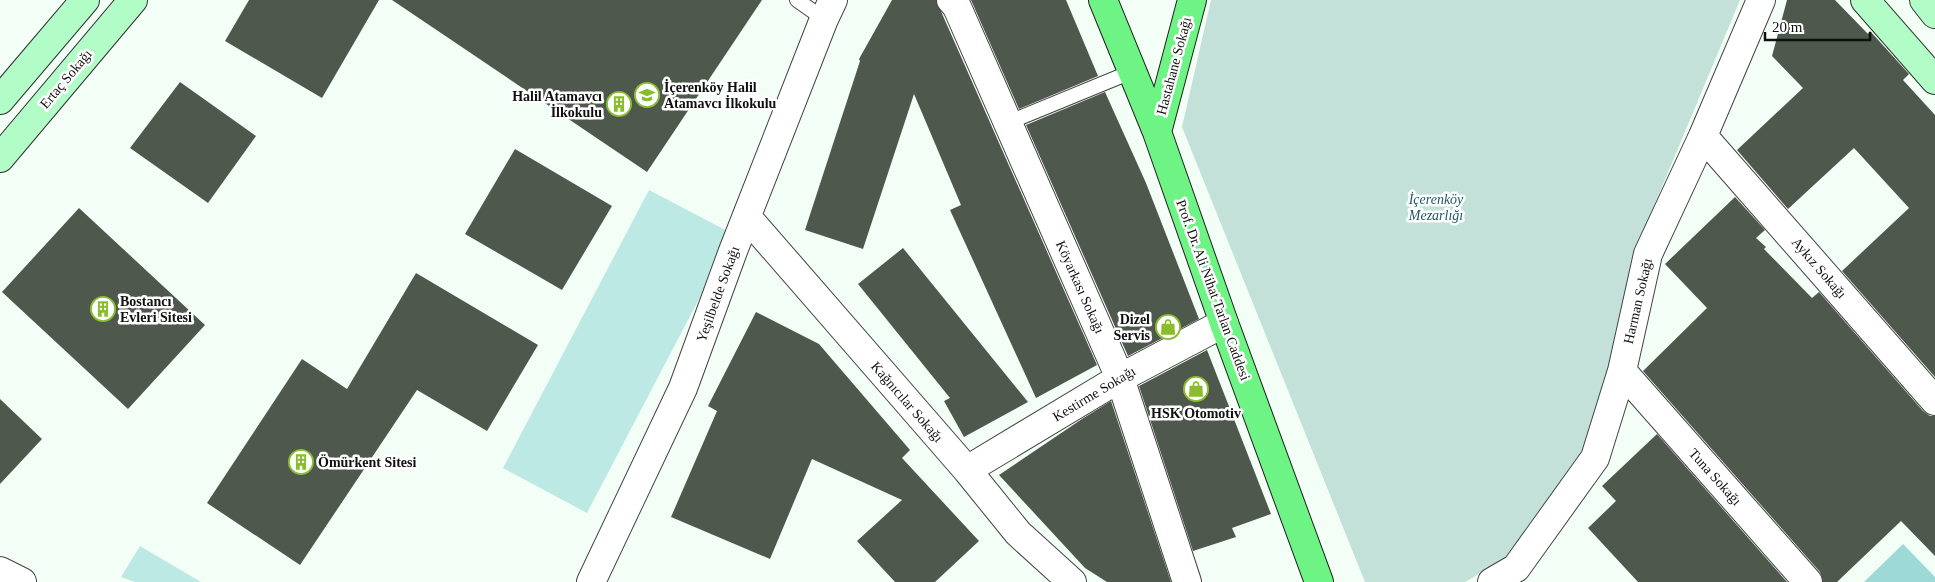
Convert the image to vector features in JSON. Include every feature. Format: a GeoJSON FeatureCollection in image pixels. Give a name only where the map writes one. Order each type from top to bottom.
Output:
{"type":"FeatureCollection","features":[{"type":"Feature","properties":{"kind":"main road","name":"Prof. Dr. Ali Nihat Tarlan Caddesi"},"geometry":{"type":"LineString","coordinates":[[1103,0],[1157,132],[1224,323],[1319,582]]}},
{"type":"Feature","properties":{"kind":"main road","name":"Hastahane Sokağı"},"geometry":{"type":"LineString","coordinates":[[1157,132],[1192,0]]}},
{"type":"Feature","properties":{"kind":"street"},"geometry":{"type":"LineString","coordinates":[[0,100],[85,0]]}},
{"type":"Feature","properties":{"kind":"street","name":"Ertaç Sokağı"},"geometry":{"type":"LineString","coordinates":[[1,155],[133,0]]}},
{"type":"Feature","properties":{"kind":"street","name":"Köyarkası Sokağı"},"geometry":{"type":"LineString","coordinates":[[951,0],[957,7],[1120,378],[1187,582]]}},
{"type":"Feature","properties":{"kind":"street","name":"Harman Sokağı"},"geometry":{"type":"LineString","coordinates":[[1492,582],[1516,568],[1595,458],[1622,371],[1648,254],[1703,136],[1760,0]]}},
{"type":"Feature","properties":{"kind":"street"},"geometry":{"type":"LineString","coordinates":[[1865,0],[1935,80]]}},
{"type":"Feature","properties":{"kind":"street"},"geometry":{"type":"LineString","coordinates":[[1924,0],[1935,14]]}},
{"type":"Feature","properties":{"kind":"street","name":"Yeşilbelde Sokağı"},"geometry":{"type":"LineString","coordinates":[[590,582],[683,388],[828,10]]}},
{"type":"Feature","properties":{"kind":"street","name":"Aykız Sokağı"},"geometry":{"type":"LineString","coordinates":[[1703,136],[1935,401]]}},
{"type":"Feature","properties":{"kind":"street","name":"Kağnıcılar Sokağı"},"geometry":{"type":"LineString","coordinates":[[747,217],[967,470],[1018,533],[1072,582]]}},
{"type":"Feature","properties":{"kind":"street","name":"Kestirme Sokağı"},"geometry":{"type":"LineString","coordinates":[[967,470],[1120,378],[1224,323]]}},
{"type":"Feature","properties":{"kind":"street","name":"Tuna Sokağı"},"geometry":{"type":"LineString","coordinates":[[1622,371],[1808,582]]}},
{"type":"Feature","properties":{"kind":"street"},"geometry":{"type":"LineString","coordinates":[[0,571],[22,582]]}},
{"type":"Feature","properties":{"kind":"lane"},"geometry":{"type":"LineString","coordinates":[[797,0],[828,10]]}},
{"type":"Feature","properties":{"kind":"lane"},"geometry":{"type":"LineString","coordinates":[[1007,123],[1132,72]]}},
{"type":"Feature","properties":{"kind":"shaded area"},"geometry":{"type":"Polygon","coordinates":[[[649,190],[733,234],[587,513],[503,468],[649,190]]]}},
{"type":"Feature","properties":{"kind":"shaded area"},"geometry":{"type":"Polygon","coordinates":[[[1903,544],[1935,577],[1935,582],[1864,582],[1903,544]]]}},
{"type":"Feature","properties":{"kind":"shaded area"},"geometry":{"type":"Polygon","coordinates":[[[140,546],[201,582],[135,582],[121,577],[140,546]]]}},
{"type":"Feature","properties":{"kind":"green space","name":"İçerenköy Mezarlığı"},"geometry":{"type":"Polygon","coordinates":[[[1211,0],[1740,0],[1641,237],[1593,434],[1511,556],[1465,582],[1365,582],[1182,127],[1211,0]]]}},
{"type":"Feature","properties":{"kind":"building"},"geometry":{"type":"Polygon","coordinates":[[[249,0],[379,0],[322,98],[225,41],[249,0]]]}},
{"type":"Feature","properties":{"kind":"building","name":"Halil Atamavcı İlkokulu"},"geometry":{"type":"Polygon","coordinates":[[[392,0],[762,0],[647,172],[392,0]]]}},
{"type":"Feature","properties":{"kind":"building"},"geometry":{"type":"Polygon","coordinates":[[[892,0],[936,0],[1097,365],[1036,398],[950,210],[961,205],[914,94],[863,249],[805,230],[860,61],[859,59],[892,0]]]}},
{"type":"Feature","properties":{"kind":"building"},"geometry":{"type":"Polygon","coordinates":[[[971,0],[1066,0],[1098,76],[1019,109],[971,0]]]}},
{"type":"Feature","properties":{"kind":"building"},"geometry":{"type":"Polygon","coordinates":[[[1787,0],[1835,0],[1868,34],[1870,31],[1909,74],[1903,80],[1935,115],[1935,377],[1842,271],[1909,208],[1854,148],[1788,209],[1737,150],[1803,88],[1772,56],[1787,0]]]}},
{"type":"Feature","properties":{"kind":"building"},"geometry":{"type":"Polygon","coordinates":[[[180,82],[256,136],[208,203],[130,148],[180,82]]]}},
{"type":"Feature","properties":{"kind":"building"},"geometry":{"type":"Polygon","coordinates":[[[1105,92],[1146,183],[1199,319],[1128,356],[1026,125],[1105,92]]]}},
{"type":"Feature","properties":{"kind":"building"},"geometry":{"type":"Polygon","coordinates":[[[515,149],[612,206],[562,290],[465,234],[515,149]]]}},
{"type":"Feature","properties":{"kind":"building"},"geometry":{"type":"Polygon","coordinates":[[[1735,197],[1765,230],[1756,238],[1766,247],[1764,249],[1812,298],[1819,292],[1923,411],[1930,416],[1935,416],[1935,556],[1901,521],[1837,582],[1823,582],[1820,572],[1643,371],[1707,308],[1665,264],[1735,197]]]}},
{"type":"Feature","properties":{"kind":"building","name":"Bostancı Evleri Sitesi"},"geometry":{"type":"Polygon","coordinates":[[[79,208],[205,325],[128,409],[2,292],[79,208]]]}},
{"type":"Feature","properties":{"kind":"building"},"geometry":{"type":"Polygon","coordinates":[[[903,248],[1028,402],[964,437],[944,401],[950,398],[858,284],[903,248]]]}},
{"type":"Feature","properties":{"kind":"building"},"geometry":{"type":"Polygon","coordinates":[[[416,273],[538,345],[487,431],[417,390],[300,565],[207,503],[302,359],[347,389],[416,273]]]}},
{"type":"Feature","properties":{"kind":"building"},"geometry":{"type":"Polygon","coordinates":[[[756,312],[819,344],[910,450],[902,458],[979,541],[935,582],[895,582],[857,541],[902,500],[812,459],[770,559],[671,517],[717,411],[708,406],[756,312]]]}},
{"type":"Feature","properties":{"kind":"building"},"geometry":{"type":"Polygon","coordinates":[[[1207,350],[1271,514],[1232,528],[1236,537],[1193,551],[1139,386],[1207,350]]]}},
{"type":"Feature","properties":{"kind":"building"},"geometry":{"type":"Polygon","coordinates":[[[0,399],[42,439],[0,484],[0,399]]]}},
{"type":"Feature","properties":{"kind":"building"},"geometry":{"type":"Polygon","coordinates":[[[1111,401],[1171,582],[1107,582],[1085,568],[999,475],[1111,401]]]}},
{"type":"Feature","properties":{"kind":"building"},"geometry":{"type":"Polygon","coordinates":[[[1657,434],[1787,582],[1638,582],[1588,528],[1616,501],[1602,486],[1657,434]]]}},
{"type":"Feature","properties":{"kind":"place","name":"İçerenköy Halil Atamavcı İlkokulu"},"geometry":{"type":"Point","coordinates":[647,95]}},
{"type":"Feature","properties":{"kind":"place","name":"Halil Atamavcı İlkokulu"},"geometry":{"type":"Point","coordinates":[619,104]}},
{"type":"Feature","properties":{"kind":"place","name":"Bostancı Evleri Sitesi"},"geometry":{"type":"Point","coordinates":[103,309]}},
{"type":"Feature","properties":{"kind":"place","name":"Dizel Servis"},"geometry":{"type":"Point","coordinates":[1168,327]}},
{"type":"Feature","properties":{"kind":"place","name":"HSK Otomotiv"},"geometry":{"type":"Point","coordinates":[1196,389]}},
{"type":"Feature","properties":{"kind":"place","name":"Ömürkent Sitesi"},"geometry":{"type":"Point","coordinates":[301,462]}}]}
